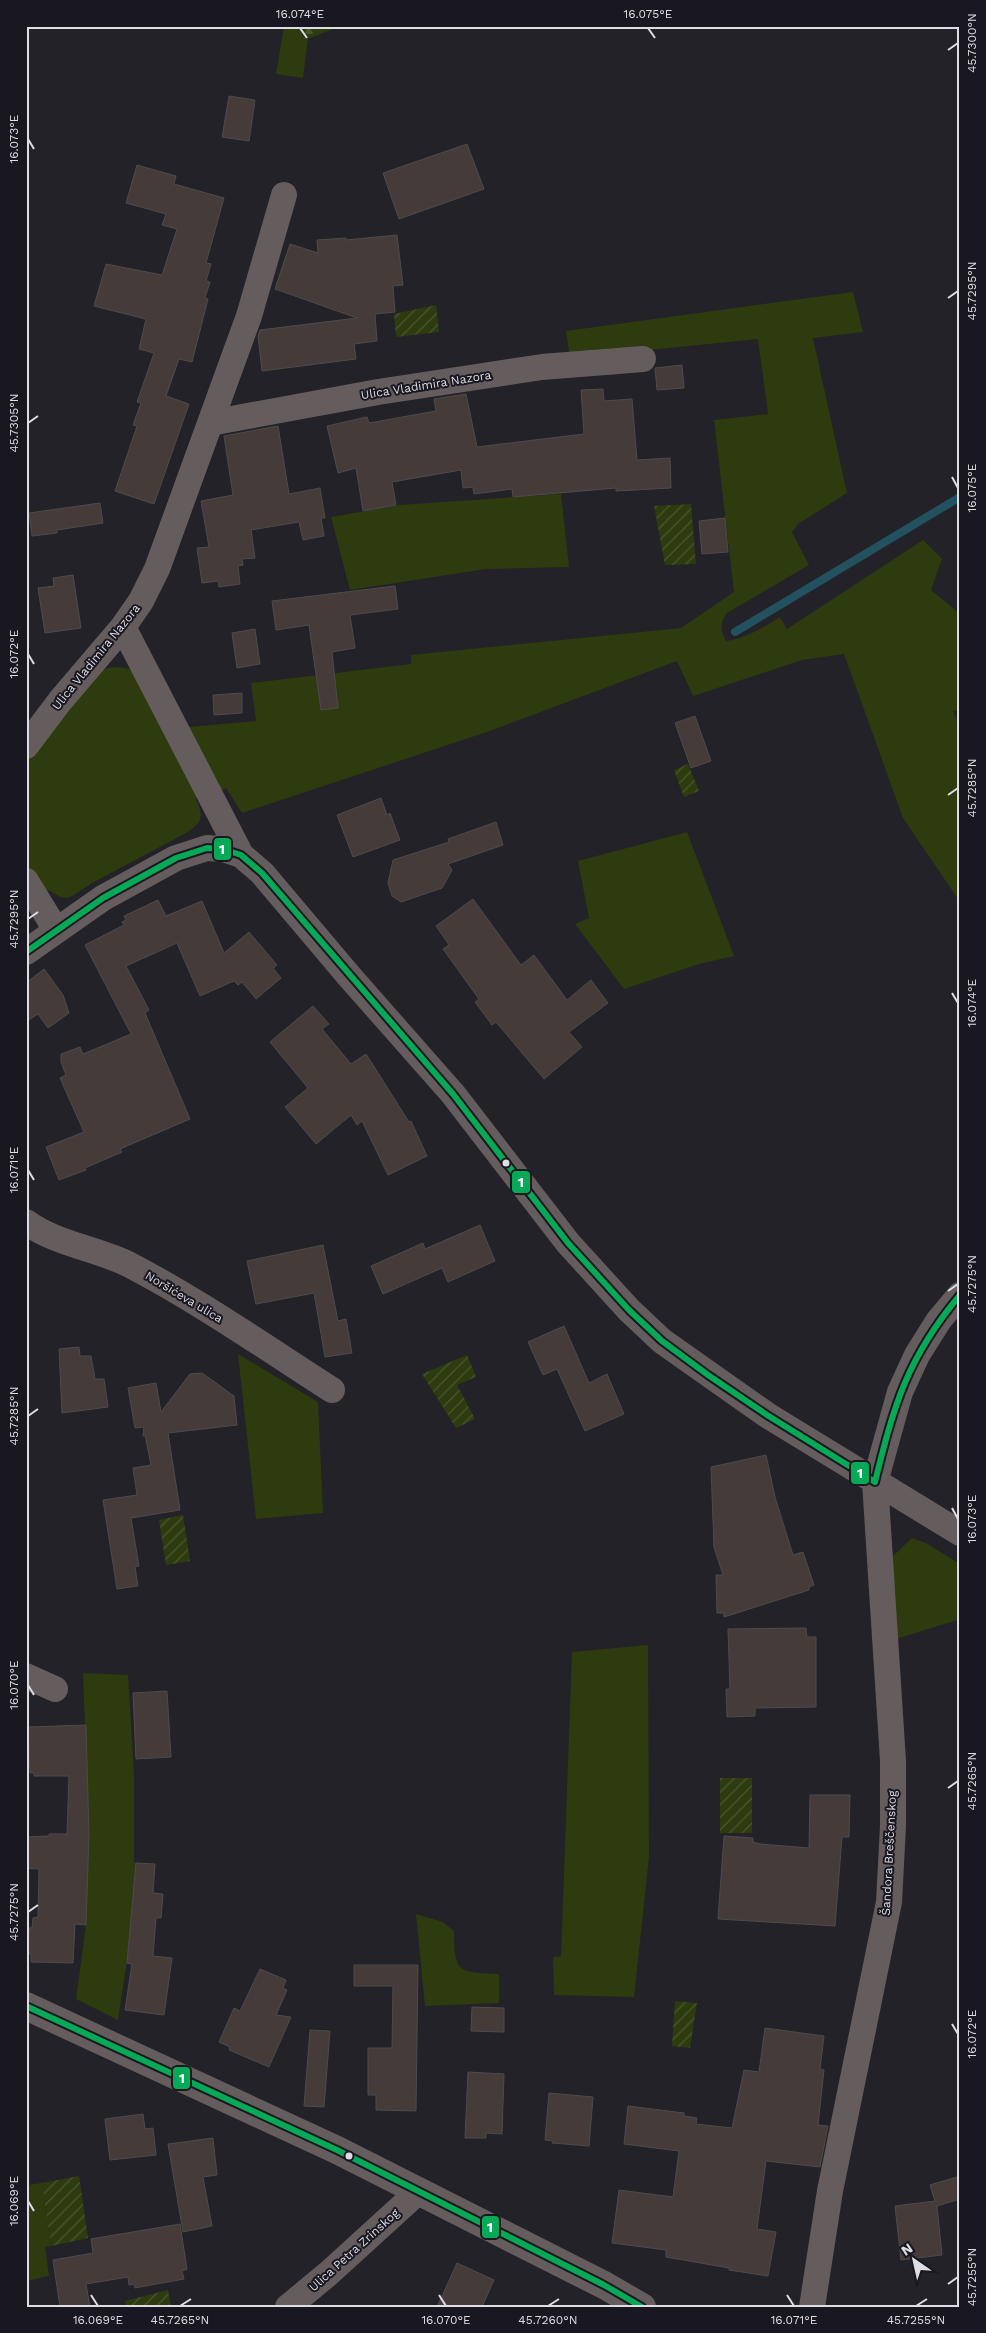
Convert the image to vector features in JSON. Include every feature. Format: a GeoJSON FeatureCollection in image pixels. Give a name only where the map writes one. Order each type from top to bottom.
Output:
{"type":"FeatureCollection","features":[{"type":"Feature","properties":{"kind":"street","name":"Ulica Vladimira Nazora"},"geometry":{"type":"LineString","coordinates":[[26,746],[60,701],[123,627],[141,601],[157,569],[248,316],[284,195]]}},
{"type":"Feature","properties":{"kind":"street","name":"Ulica Vladimira Nazora"},"geometry":{"type":"LineString","coordinates":[[210,422],[378,392],[533,369],[643,359]]}},
{"type":"Feature","properties":{"kind":"street"},"geometry":{"type":"LineString","coordinates":[[123,627],[241,855],[262,873],[349,976],[453,1094],[568,1243],[629,1310],[662,1341],[768,1416],[960,1533]]}},
{"type":"Feature","properties":{"kind":"street"},"geometry":{"type":"LineString","coordinates":[[26,952],[103,898],[176,858],[207,848],[223,849],[241,855]]}},
{"type":"Feature","properties":{"kind":"street"},"geometry":{"type":"LineString","coordinates":[[26,881],[56,930]]}},
{"type":"Feature","properties":{"kind":"street","name":"Noršićeva ulica"},"geometry":{"type":"LineString","coordinates":[[26,1222],[44,1234],[92,1249],[132,1267],[196,1303],[332,1390]]}},
{"type":"Feature","properties":{"kind":"street","name":"Šandora Breščenskog"},"geometry":{"type":"LineString","coordinates":[[812,2307],[830,2191],[889,1902],[893,1826],[893,1761],[875,1482],[900,1392],[917,1355],[939,1320],[960,1295]]}},
{"type":"Feature","properties":{"kind":"street"},"geometry":{"type":"LineString","coordinates":[[26,1676],[55,1689]]}},
{"type":"Feature","properties":{"kind":"street"},"geometry":{"type":"LineString","coordinates":[[26,2006],[337,2150],[587,2276],[642,2307]]}},
{"type":"Feature","properties":{"kind":"street","name":"Ulica Petra Zrinskog"},"geometry":{"type":"LineString","coordinates":[[288,2307],[343,2261],[419,2191]]}},
{"type":"Feature","properties":{"kind":"green space"},"geometry":{"type":"Polygon","coordinates":[[[284,26],[303,26],[302,41],[308,38],[303,78],[276,74],[284,26]]]}},
{"type":"Feature","properties":{"kind":"green space"},"geometry":{"type":"Polygon","coordinates":[[[303,26],[341,26],[302,41],[303,26]]]}},
{"type":"Feature","properties":{"kind":"green space"},"geometry":{"type":"Polygon","coordinates":[[[853,292],[863,332],[813,338],[847,493],[798,524],[792,532],[809,565],[727,613],[722,623],[722,630],[726,641],[733,640],[754,632],[780,617],[787,629],[923,540],[942,559],[931,590],[960,614],[960,710],[953,711],[960,728],[960,902],[903,818],[844,654],[802,660],[693,696],[677,661],[490,731],[242,813],[226,788],[220,791],[188,727],[256,721],[251,683],[411,664],[411,655],[681,628],[734,592],[714,420],[768,414],[758,339],[570,358],[566,331],[853,292]]]}},
{"type":"Feature","properties":{"kind":"green space"},"geometry":{"type":"Polygon","coordinates":[[[436,305],[439,332],[396,337],[394,314],[436,305]]]}},
{"type":"Feature","properties":{"kind":"green space"},"geometry":{"type":"Polygon","coordinates":[[[561,494],[569,567],[486,569],[350,590],[331,517],[400,505],[561,494]]]}},
{"type":"Feature","properties":{"kind":"green space"},"geometry":{"type":"Polygon","coordinates":[[[691,504],[696,564],[665,565],[654,506],[691,504]]]}},
{"type":"Feature","properties":{"kind":"green space"},"geometry":{"type":"Polygon","coordinates":[[[107,668],[130,669],[138,675],[201,795],[196,799],[201,818],[188,832],[92,883],[74,895],[67,898],[60,897],[48,890],[43,894],[26,866],[26,761],[97,673],[107,668]]]}},
{"type":"Feature","properties":{"kind":"green space"},"geometry":{"type":"Polygon","coordinates":[[[688,764],[699,791],[684,797],[674,770],[688,764]]]}},
{"type":"Feature","properties":{"kind":"green space"},"geometry":{"type":"Polygon","coordinates":[[[687,832],[734,956],[699,964],[624,989],[575,924],[589,918],[578,861],[687,832]]]}},
{"type":"Feature","properties":{"kind":"green space"},"geometry":{"type":"Polygon","coordinates":[[[238,1354],[318,1402],[323,1513],[256,1519],[238,1354]]]}},
{"type":"Feature","properties":{"kind":"green space"},"geometry":{"type":"Polygon","coordinates":[[[467,1355],[476,1377],[457,1385],[475,1419],[456,1428],[422,1374],[467,1355]]]}},
{"type":"Feature","properties":{"kind":"green space"},"geometry":{"type":"Polygon","coordinates":[[[183,1515],[190,1561],[166,1565],[159,1520],[183,1515]]]}},
{"type":"Feature","properties":{"kind":"green space"},"geometry":{"type":"Polygon","coordinates":[[[912,1538],[926,1543],[960,1564],[960,1619],[896,1639],[892,1557],[912,1538]]]}},
{"type":"Feature","properties":{"kind":"green space"},"geometry":{"type":"Polygon","coordinates":[[[648,1645],[649,1857],[634,1997],[554,1995],[553,1957],[561,1956],[572,1652],[648,1645]]]}},
{"type":"Feature","properties":{"kind":"green space"},"geometry":{"type":"Polygon","coordinates":[[[83,1673],[128,1675],[134,1774],[134,1862],[136,1863],[128,1954],[118,2020],[76,1999],[86,1925],[89,1835],[83,1673]]]}},
{"type":"Feature","properties":{"kind":"green space"},"geometry":{"type":"Polygon","coordinates":[[[720,1778],[752,1778],[752,1833],[720,1833],[720,1778]]]}},
{"type":"Feature","properties":{"kind":"green space"},"geometry":{"type":"Polygon","coordinates":[[[416,1914],[443,1922],[454,1931],[455,1956],[461,1968],[467,1971],[499,1974],[499,2003],[425,2006],[416,1914]]]}},
{"type":"Feature","properties":{"kind":"green space"},"geometry":{"type":"Polygon","coordinates":[[[675,2001],[697,2003],[690,2048],[672,2046],[675,2001]]]}},
{"type":"Feature","properties":{"kind":"green space"},"geometry":{"type":"Polygon","coordinates":[[[79,2176],[88,2238],[51,2246],[42,2183],[79,2176]]]}},
{"type":"Feature","properties":{"kind":"green space"},"geometry":{"type":"Polygon","coordinates":[[[42,2183],[51,2246],[45,2247],[49,2276],[26,2281],[26,2185],[42,2183]]]}},
{"type":"Feature","properties":{"kind":"green space"},"geometry":{"type":"Polygon","coordinates":[[[168,2290],[171,2307],[126,2307],[125,2301],[168,2290]]]}},
{"type":"Feature","properties":{"kind":"building"},"geometry":{"type":"Polygon","coordinates":[[[229,96],[255,100],[249,141],[222,137],[229,96]]]}},
{"type":"Feature","properties":{"kind":"building"},"geometry":{"type":"Polygon","coordinates":[[[467,144],[484,189],[399,219],[383,173],[467,144]]]}},
{"type":"Feature","properties":{"kind":"building"},"geometry":{"type":"Polygon","coordinates":[[[137,165],[176,176],[174,184],[224,198],[206,263],[211,264],[206,281],[210,282],[205,298],[208,299],[192,362],[179,359],[166,396],[189,404],[154,504],[115,491],[137,426],[133,425],[141,403],[137,402],[154,353],[139,349],[146,319],[94,306],[106,264],[162,275],[177,229],[162,225],[166,214],[126,203],[137,165]]]}},
{"type":"Feature","properties":{"kind":"building"},"geometry":{"type":"Polygon","coordinates":[[[397,235],[403,285],[393,286],[395,312],[375,314],[377,341],[354,344],[356,359],[262,371],[258,336],[260,330],[357,318],[275,289],[290,244],[318,253],[317,240],[346,238],[346,240],[397,235]]]}},
{"type":"Feature","properties":{"kind":"building"},"geometry":{"type":"Polygon","coordinates":[[[682,365],[684,388],[657,390],[655,368],[682,365]]]}},
{"type":"Feature","properties":{"kind":"building"},"geometry":{"type":"Polygon","coordinates":[[[603,389],[604,401],[632,399],[637,460],[670,458],[671,488],[616,491],[616,488],[513,497],[512,489],[474,494],[473,487],[463,488],[461,470],[392,482],[396,505],[363,511],[356,468],[338,473],[327,426],[367,417],[369,423],[436,411],[434,399],[466,394],[477,447],[584,434],[581,390],[603,389]]]}},
{"type":"Feature","properties":{"kind":"building"},"geometry":{"type":"Polygon","coordinates":[[[278,426],[289,494],[320,488],[325,518],[321,518],[324,536],[303,540],[299,522],[251,530],[255,558],[242,559],[243,565],[238,566],[240,584],[219,587],[218,581],[202,583],[197,548],[209,547],[201,501],[233,495],[224,436],[278,426]]]}},
{"type":"Feature","properties":{"kind":"building"},"geometry":{"type":"Polygon","coordinates":[[[100,503],[103,523],[57,530],[57,533],[32,536],[29,513],[100,503]]]}},
{"type":"Feature","properties":{"kind":"building"},"geometry":{"type":"Polygon","coordinates":[[[725,518],[728,552],[702,554],[699,521],[725,518]]]}},
{"type":"Feature","properties":{"kind":"building"},"geometry":{"type":"Polygon","coordinates":[[[73,575],[81,628],[45,633],[38,588],[54,586],[53,578],[73,575]]]}},
{"type":"Feature","properties":{"kind":"building"},"geometry":{"type":"Polygon","coordinates":[[[395,586],[398,609],[350,615],[355,648],[332,652],[338,708],[321,710],[309,625],[276,630],[272,601],[395,586]]]}},
{"type":"Feature","properties":{"kind":"building"},"geometry":{"type":"Polygon","coordinates":[[[255,629],[260,664],[237,668],[232,633],[255,629]]]}},
{"type":"Feature","properties":{"kind":"building"},"geometry":{"type":"Polygon","coordinates":[[[242,693],[242,713],[214,715],[213,695],[242,693]]]}},
{"type":"Feature","properties":{"kind":"building"},"geometry":{"type":"Polygon","coordinates":[[[695,716],[711,761],[691,768],[675,723],[695,716]]]}},
{"type":"Feature","properties":{"kind":"building"},"geometry":{"type":"Polygon","coordinates":[[[381,798],[387,815],[390,813],[400,840],[353,857],[337,815],[381,798]]]}},
{"type":"Feature","properties":{"kind":"building"},"geometry":{"type":"Polygon","coordinates":[[[496,822],[503,845],[448,864],[452,870],[442,888],[401,902],[392,896],[388,883],[393,860],[449,842],[448,839],[496,822]]]}},
{"type":"Feature","properties":{"kind":"building"},"geometry":{"type":"Polygon","coordinates":[[[473,899],[521,965],[534,955],[567,1000],[591,980],[608,1003],[569,1032],[582,1047],[544,1079],[496,1022],[492,1025],[475,1002],[479,999],[443,949],[449,945],[436,926],[473,899]]]}},
{"type":"Feature","properties":{"kind":"building"},"geometry":{"type":"Polygon","coordinates":[[[158,900],[166,916],[202,901],[224,953],[249,932],[277,965],[273,968],[281,978],[256,999],[242,982],[238,985],[234,981],[200,996],[177,943],[126,966],[149,1010],[145,1013],[190,1119],[120,1149],[122,1152],[85,1168],[86,1170],[59,1180],[46,1147],[84,1132],[60,1078],[66,1075],[61,1062],[61,1054],[80,1047],[83,1054],[131,1034],[85,945],[124,925],[122,922],[126,920],[124,916],[158,900]]]}},
{"type":"Feature","properties":{"kind":"building"},"geometry":{"type":"Polygon","coordinates":[[[44,969],[63,995],[69,1013],[48,1028],[38,1014],[26,1022],[26,983],[44,969]]]}},
{"type":"Feature","properties":{"kind":"building"},"geometry":{"type":"Polygon","coordinates":[[[313,1006],[329,1024],[322,1029],[351,1064],[366,1054],[409,1122],[411,1121],[427,1156],[388,1175],[362,1121],[357,1125],[351,1115],[316,1144],[285,1107],[308,1088],[270,1042],[313,1006]]]}},
{"type":"Feature","properties":{"kind":"building"},"geometry":{"type":"Polygon","coordinates":[[[480,1225],[495,1261],[448,1282],[442,1268],[383,1294],[371,1266],[423,1243],[425,1249],[480,1225]]]}},
{"type":"Feature","properties":{"kind":"building"},"geometry":{"type":"Polygon","coordinates":[[[323,1245],[338,1321],[346,1319],[352,1353],[325,1357],[314,1293],[256,1304],[247,1261],[323,1245]]]}},
{"type":"Feature","properties":{"kind":"building"},"geometry":{"type":"Polygon","coordinates":[[[564,1326],[589,1383],[607,1374],[624,1414],[585,1431],[557,1369],[543,1375],[528,1342],[564,1326]]]}},
{"type":"Feature","properties":{"kind":"building"},"geometry":{"type":"Polygon","coordinates":[[[79,1347],[80,1356],[91,1356],[95,1379],[104,1379],[108,1407],[62,1413],[59,1349],[79,1347]]]}},
{"type":"Feature","properties":{"kind":"building"},"geometry":{"type":"Polygon","coordinates":[[[202,1373],[234,1396],[237,1425],[168,1433],[180,1510],[131,1518],[139,1566],[135,1567],[138,1586],[117,1589],[103,1500],[137,1495],[133,1468],[151,1465],[145,1435],[143,1436],[144,1427],[135,1428],[128,1388],[156,1383],[161,1412],[190,1374],[202,1373]]]}},
{"type":"Feature","properties":{"kind":"building"},"geometry":{"type":"Polygon","coordinates":[[[766,1455],[775,1497],[793,1555],[803,1552],[814,1585],[809,1587],[809,1590],[724,1617],[724,1613],[717,1613],[716,1575],[723,1575],[714,1547],[711,1467],[766,1455]]]}},
{"type":"Feature","properties":{"kind":"building"},"geometry":{"type":"Polygon","coordinates":[[[806,1628],[807,1637],[816,1637],[816,1707],[755,1708],[755,1716],[727,1717],[726,1689],[730,1689],[728,1629],[806,1628]]]}},
{"type":"Feature","properties":{"kind":"building"},"geometry":{"type":"Polygon","coordinates":[[[167,1691],[171,1757],[136,1759],[133,1693],[167,1691]]]}},
{"type":"Feature","properties":{"kind":"building"},"geometry":{"type":"Polygon","coordinates":[[[86,1725],[89,1835],[86,1925],[75,1924],[73,1963],[31,1962],[31,1954],[28,1954],[29,1928],[32,1928],[33,1918],[38,1917],[39,1869],[26,1868],[26,1837],[67,1834],[69,1776],[34,1776],[34,1773],[30,1773],[28,1727],[86,1725]]]}},
{"type":"Feature","properties":{"kind":"building"},"geometry":{"type":"Polygon","coordinates":[[[810,1795],[850,1795],[849,1837],[842,1837],[835,1926],[718,1919],[724,1836],[753,1838],[753,1842],[760,1844],[809,1848],[810,1795]]]}},
{"type":"Feature","properties":{"kind":"building"},"geometry":{"type":"Polygon","coordinates":[[[136,1863],[155,1864],[153,1893],[163,1894],[161,1918],[156,1918],[153,1956],[172,1958],[164,2015],[125,2010],[132,1964],[127,1963],[136,1863]]]}},
{"type":"Feature","properties":{"kind":"building"},"geometry":{"type":"Polygon","coordinates":[[[354,1965],[418,1965],[416,2111],[376,2110],[376,2095],[368,2095],[368,2048],[392,2048],[393,1986],[354,1986],[354,1965]]]}},
{"type":"Feature","properties":{"kind":"building"},"geometry":{"type":"Polygon","coordinates":[[[260,1969],[286,1980],[283,1988],[287,1990],[276,2015],[291,2017],[269,2067],[229,2050],[230,2047],[219,2042],[234,2008],[240,2011],[260,1969]]]}},
{"type":"Feature","properties":{"kind":"building"},"geometry":{"type":"Polygon","coordinates":[[[472,2007],[504,2008],[504,2032],[471,2031],[472,2007]]]}},
{"type":"Feature","properties":{"kind":"building"},"geometry":{"type":"Polygon","coordinates":[[[765,2028],[824,2036],[820,2069],[824,2070],[818,2125],[828,2126],[820,2167],[766,2161],[757,2229],[776,2232],[768,2276],[666,2257],[666,2250],[612,2243],[619,2190],[673,2197],[679,2151],[624,2144],[628,2106],[684,2113],[684,2116],[697,2118],[696,2124],[732,2128],[744,2070],[759,2072],[765,2028]]]}},
{"type":"Feature","properties":{"kind":"building"},"geometry":{"type":"Polygon","coordinates":[[[310,2030],[330,2031],[324,2107],[304,2106],[310,2030]]]}},
{"type":"Feature","properties":{"kind":"building"},"geometry":{"type":"Polygon","coordinates":[[[468,2072],[504,2074],[502,2134],[486,2133],[486,2138],[465,2138],[468,2072]]]}},
{"type":"Feature","properties":{"kind":"building"},"geometry":{"type":"Polygon","coordinates":[[[549,2093],[593,2097],[589,2146],[552,2143],[553,2141],[545,2140],[549,2093]]]}},
{"type":"Feature","properties":{"kind":"building"},"geometry":{"type":"Polygon","coordinates":[[[143,2114],[145,2129],[153,2128],[156,2155],[110,2160],[105,2119],[143,2114]]]}},
{"type":"Feature","properties":{"kind":"building"},"geometry":{"type":"Polygon","coordinates":[[[213,2138],[217,2175],[203,2177],[212,2226],[183,2232],[168,2144],[213,2138]]]}},
{"type":"Feature","properties":{"kind":"building"},"geometry":{"type":"Polygon","coordinates":[[[960,2176],[960,2199],[937,2206],[942,2255],[901,2260],[895,2206],[935,2201],[930,2185],[960,2176]]]}},
{"type":"Feature","properties":{"kind":"building"},"geometry":{"type":"Polygon","coordinates":[[[180,2224],[187,2269],[182,2271],[184,2279],[135,2288],[134,2284],[129,2285],[128,2277],[86,2284],[90,2307],[60,2307],[53,2260],[93,2253],[91,2239],[180,2224]]]}},
{"type":"Feature","properties":{"kind":"building"},"geometry":{"type":"Polygon","coordinates":[[[457,2263],[494,2280],[482,2307],[437,2307],[457,2263]]]}},
{"type":"Feature","properties":{"kind":"waterway"},"geometry":{"type":"LineString","coordinates":[[735,632],[960,497]]}},
{"type":"Feature","properties":{"kind":"transit line","name":"1"},"geometry":{"type":"LineString","coordinates":[[26,952],[103,898],[176,858],[207,848],[223,849],[241,855],[262,873],[453,1094],[568,1243],[629,1310],[662,1341],[708,1375],[767,1415],[875,1482],[889,1429],[905,1383],[927,1340],[960,1295]]}},
{"type":"Feature","properties":{"kind":"transit line","name":"1"},"geometry":{"type":"LineString","coordinates":[[26,2006],[337,2150],[604,2285],[642,2307]]}}]}
